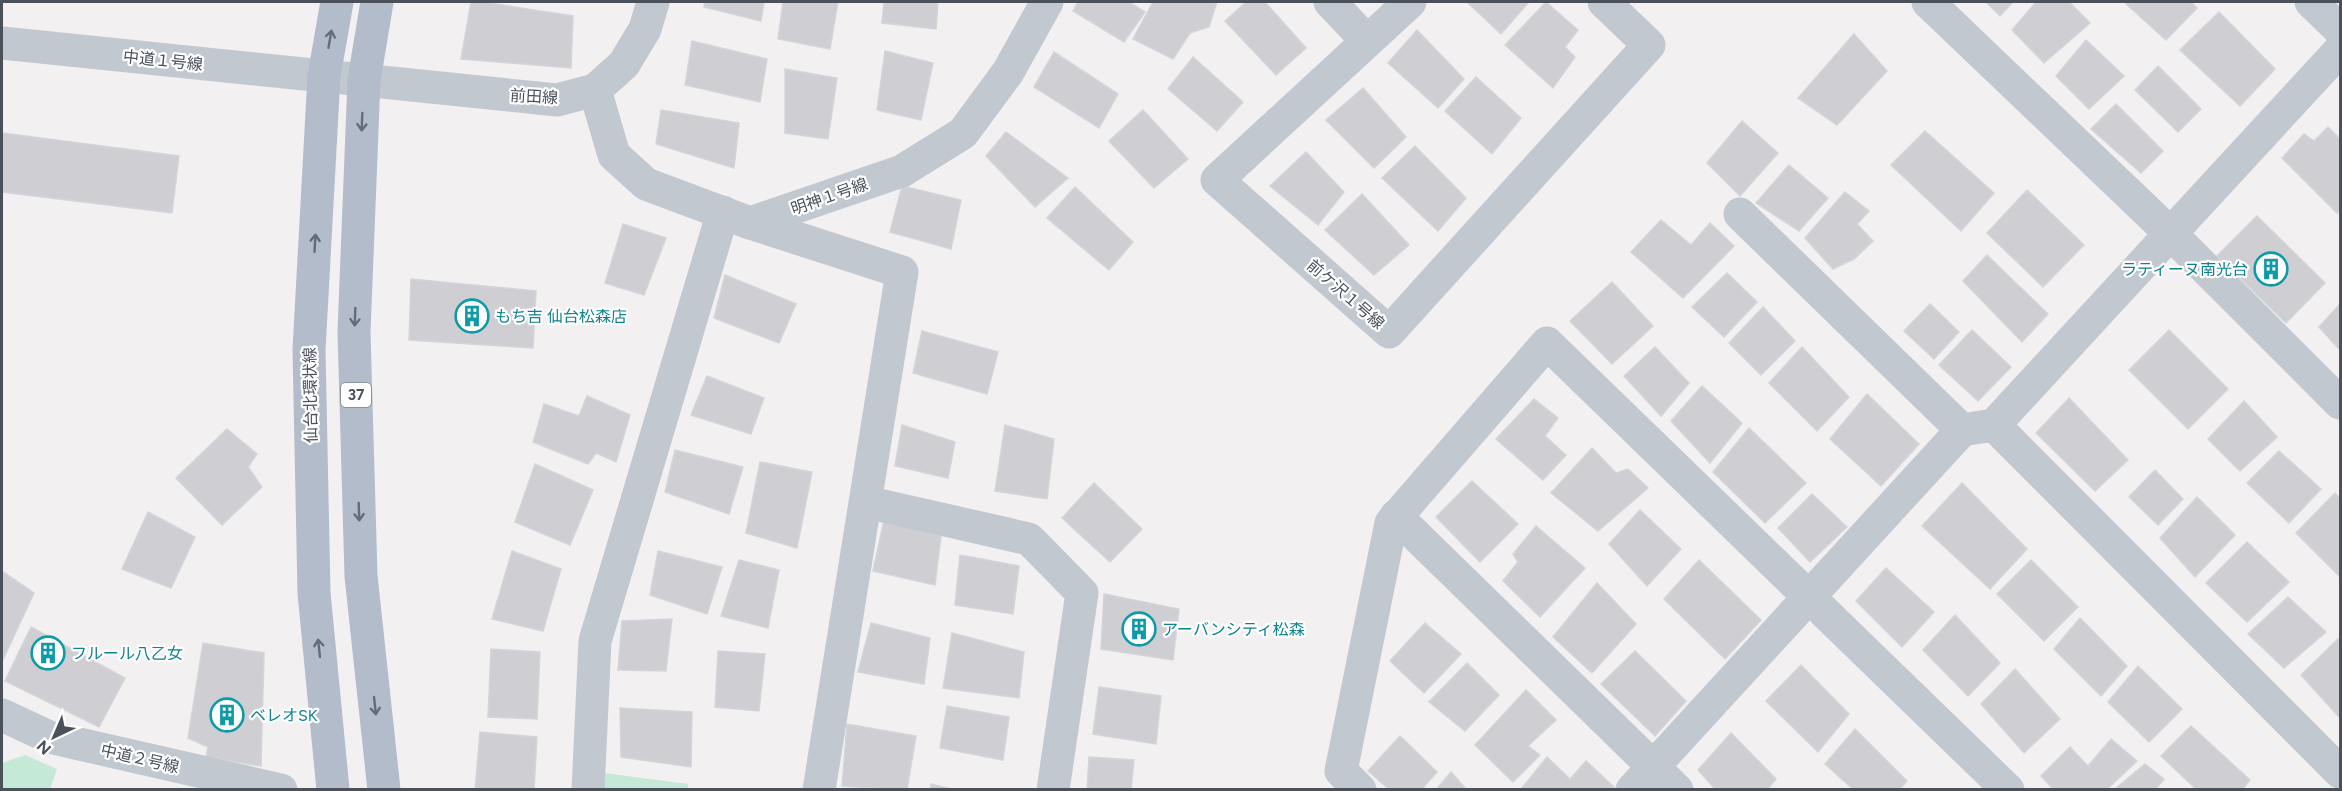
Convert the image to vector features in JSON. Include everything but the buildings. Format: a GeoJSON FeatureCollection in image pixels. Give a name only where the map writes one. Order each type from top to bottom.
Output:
{"type":"FeatureCollection","features":[{"type":"Feature","properties":{"kind":"main road","name":"仙台北環状線"},"geometry":{"type":"LineString","coordinates":[[333,789],[314,593],[310,373],[324,76],[337,2]]}},
{"type":"Feature","properties":{"kind":"main road","name":"37"},"geometry":{"type":"LineString","coordinates":[[377,2],[364,80],[354,332],[361,576],[384,789]]}},
{"type":"Feature","properties":{"kind":"street","name":"前田線"},"geometry":{"type":"LineString","coordinates":[[364,80],[557,100],[595,90],[624,64],[645,29],[653,2]]}},
{"type":"Feature","properties":{"kind":"street","name":"明神１号線"},"geometry":{"type":"LineString","coordinates":[[737,218],[902,171],[963,133],[1008,72],[1047,2]]}},
{"type":"Feature","properties":{"kind":"street"},"geometry":{"type":"LineString","coordinates":[[1330,2],[1367,41]]}},
{"type":"Feature","properties":{"kind":"street","name":"前ケ沢１号線"},"geometry":{"type":"LineString","coordinates":[[1410,2],[1217,180],[1389,332],[1649,45],[1604,2]]}},
{"type":"Feature","properties":{"kind":"street"},"geometry":{"type":"LineString","coordinates":[[1928,2],[2171,234],[2340,403]]}},
{"type":"Feature","properties":{"kind":"street"},"geometry":{"type":"LineString","coordinates":[[2311,2],[2340,30]]}},
{"type":"Feature","properties":{"kind":"street","name":"中道１号線"},"geometry":{"type":"LineString","coordinates":[[2,43],[364,80]]}},
{"type":"Feature","properties":{"kind":"street"},"geometry":{"type":"LineString","coordinates":[[1643,778],[1962,430],[1994,425],[2340,50]]}},
{"type":"Feature","properties":{"kind":"street"},"geometry":{"type":"LineString","coordinates":[[595,90],[614,154],[645,184],[737,218],[902,272],[819,789]]}},
{"type":"Feature","properties":{"kind":"street"},"geometry":{"type":"LineString","coordinates":[[1740,214],[1962,430]]}},
{"type":"Feature","properties":{"kind":"street"},"geometry":{"type":"LineString","coordinates":[[588,789],[595,641],[737,218]]}},
{"type":"Feature","properties":{"kind":"street"},"geometry":{"type":"LineString","coordinates":[[1360,789],[1341,771],[1391,523],[1546,343],[2008,789]]}},
{"type":"Feature","properties":{"kind":"street"},"geometry":{"type":"LineString","coordinates":[[1994,425],[2340,772]]}},
{"type":"Feature","properties":{"kind":"street"},"geometry":{"type":"LineString","coordinates":[[866,502],[1029,539],[1082,593],[1053,789]]}},
{"type":"Feature","properties":{"kind":"street"},"geometry":{"type":"LineString","coordinates":[[1396,516],[1643,778],[1677,789]]}},
{"type":"Feature","properties":{"kind":"street","name":"中道２号線"},"geometry":{"type":"LineString","coordinates":[[2,716],[49,737],[281,789]]}},
{"type":"Feature","properties":{"kind":"green space"},"geometry":{"type":"Polygon","coordinates":[[[25,755],[57,769],[50,789],[2,789],[2,763],[25,755]]]}},
{"type":"Feature","properties":{"kind":"green space"},"geometry":{"type":"Polygon","coordinates":[[[604,773],[688,784],[688,789],[604,789],[604,773]]]}},
{"type":"Feature","properties":{"kind":"place","name":"ラティーヌ南光台"},"geometry":{"type":"Point","coordinates":[2271,269]}},
{"type":"Feature","properties":{"kind":"place","name":"もち吉 仙台松森店"},"geometry":{"type":"Point","coordinates":[472,316]}},
{"type":"Feature","properties":{"kind":"place","name":"アーバンシティ松森"},"geometry":{"type":"Point","coordinates":[1139,629]}},
{"type":"Feature","properties":{"kind":"place","name":"フルール八乙女"},"geometry":{"type":"Point","coordinates":[48,653]}},
{"type":"Feature","properties":{"kind":"place","name":"ベレオSK"},"geometry":{"type":"Point","coordinates":[227,715]}}]}
